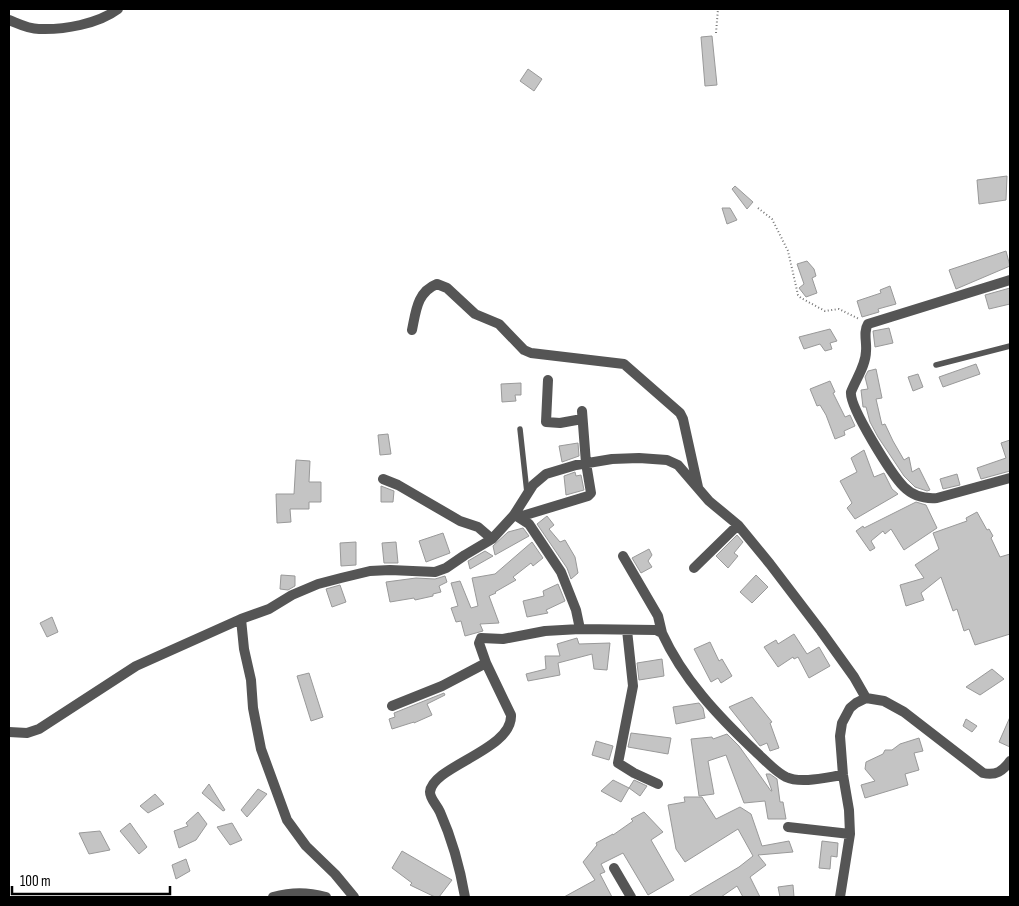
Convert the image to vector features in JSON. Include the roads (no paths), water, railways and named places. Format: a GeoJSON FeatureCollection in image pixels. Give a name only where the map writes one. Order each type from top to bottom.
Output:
{"type":"FeatureCollection","features":[{"type":"Feature","properties":{"kind":"street"},"geometry":{"type":"LineString","coordinates":[[9,20],[24,27],[38,29],[55,28],[82,24],[103,17],[118,9]]}},
{"type":"Feature","properties":{"kind":"street"},"geometry":{"type":"LineString","coordinates":[[1010,280],[868,324],[865,329],[866,353],[850,398],[856,413],[889,467],[905,488],[916,496],[927,499],[936,498],[1010,478]]}},
{"type":"Feature","properties":{"kind":"street"},"geometry":{"type":"LineString","coordinates":[[412,330],[421,296],[431,286],[437,284],[447,288],[475,314],[499,324],[524,350],[532,353],[624,364],[680,413],[699,489]]}},
{"type":"Feature","properties":{"kind":"street"},"geometry":{"type":"LineString","coordinates":[[517,516],[588,496],[592,490],[586,463],[582,415],[560,423],[546,422],[548,380]]}},
{"type":"Feature","properties":{"kind":"street"},"geometry":{"type":"LineString","coordinates":[[9,732],[27,733],[39,729],[136,666],[241,619],[263,612],[292,595],[318,584],[370,571],[435,572],[440,570],[492,540],[517,516],[528,493],[538,480],[546,474],[586,463],[624,458],[667,460],[678,465],[709,501],[738,525],[770,564],[821,631],[866,698]]}},
{"type":"Feature","properties":{"kind":"street"},"geometry":{"type":"LineString","coordinates":[[383,479],[398,485],[454,518],[478,527],[492,540]]}},
{"type":"Feature","properties":{"kind":"street"},"geometry":{"type":"LineString","coordinates":[[517,516],[529,524],[561,572],[576,610],[580,629]]}},
{"type":"Feature","properties":{"kind":"street"},"geometry":{"type":"LineString","coordinates":[[694,568],[738,525]]}},
{"type":"Feature","properties":{"kind":"street"},"geometry":{"type":"LineString","coordinates":[[623,556],[658,616],[662,633],[688,678],[724,721],[774,770],[786,777],[793,779],[821,778],[843,774]]}},
{"type":"Feature","properties":{"kind":"street"},"geometry":{"type":"LineString","coordinates":[[241,619],[244,649],[251,680],[253,708],[261,749],[287,820],[306,846],[335,874],[354,897]]}},
{"type":"Feature","properties":{"kind":"street"},"geometry":{"type":"LineString","coordinates":[[465,897],[460,871],[447,828],[439,809],[431,797],[430,791],[436,782],[456,766],[482,751],[502,736],[512,721],[511,715],[486,663],[479,643],[481,638],[503,639],[545,631],[580,629],[653,630],[662,633]]}},
{"type":"Feature","properties":{"kind":"street"},"geometry":{"type":"LineString","coordinates":[[627,630],[633,686],[618,763],[634,774],[658,784]]}},
{"type":"Feature","properties":{"kind":"street"},"geometry":{"type":"LineString","coordinates":[[392,706],[442,686],[486,663]]}},
{"type":"Feature","properties":{"kind":"street"},"geometry":{"type":"LineString","coordinates":[[840,897],[850,834],[840,736],[842,723],[850,708],[856,703],[866,698],[884,701],[904,712],[983,773],[990,775],[998,773],[1004,770],[1010,761]]}},
{"type":"Feature","properties":{"kind":"street"},"geometry":{"type":"LineString","coordinates":[[788,827],[850,834]]}},
{"type":"Feature","properties":{"kind":"street"},"geometry":{"type":"LineString","coordinates":[[614,868],[631,897]]}},
{"type":"Feature","properties":{"kind":"street"},"geometry":{"type":"LineString","coordinates":[[273,897],[290,893],[311,893],[326,897]]}},
{"type":"Feature","properties":{"kind":"lane"},"geometry":{"type":"LineString","coordinates":[[936,365],[1010,346]]}},
{"type":"Feature","properties":{"kind":"lane"},"geometry":{"type":"LineString","coordinates":[[520,429],[528,493]]}}]}
